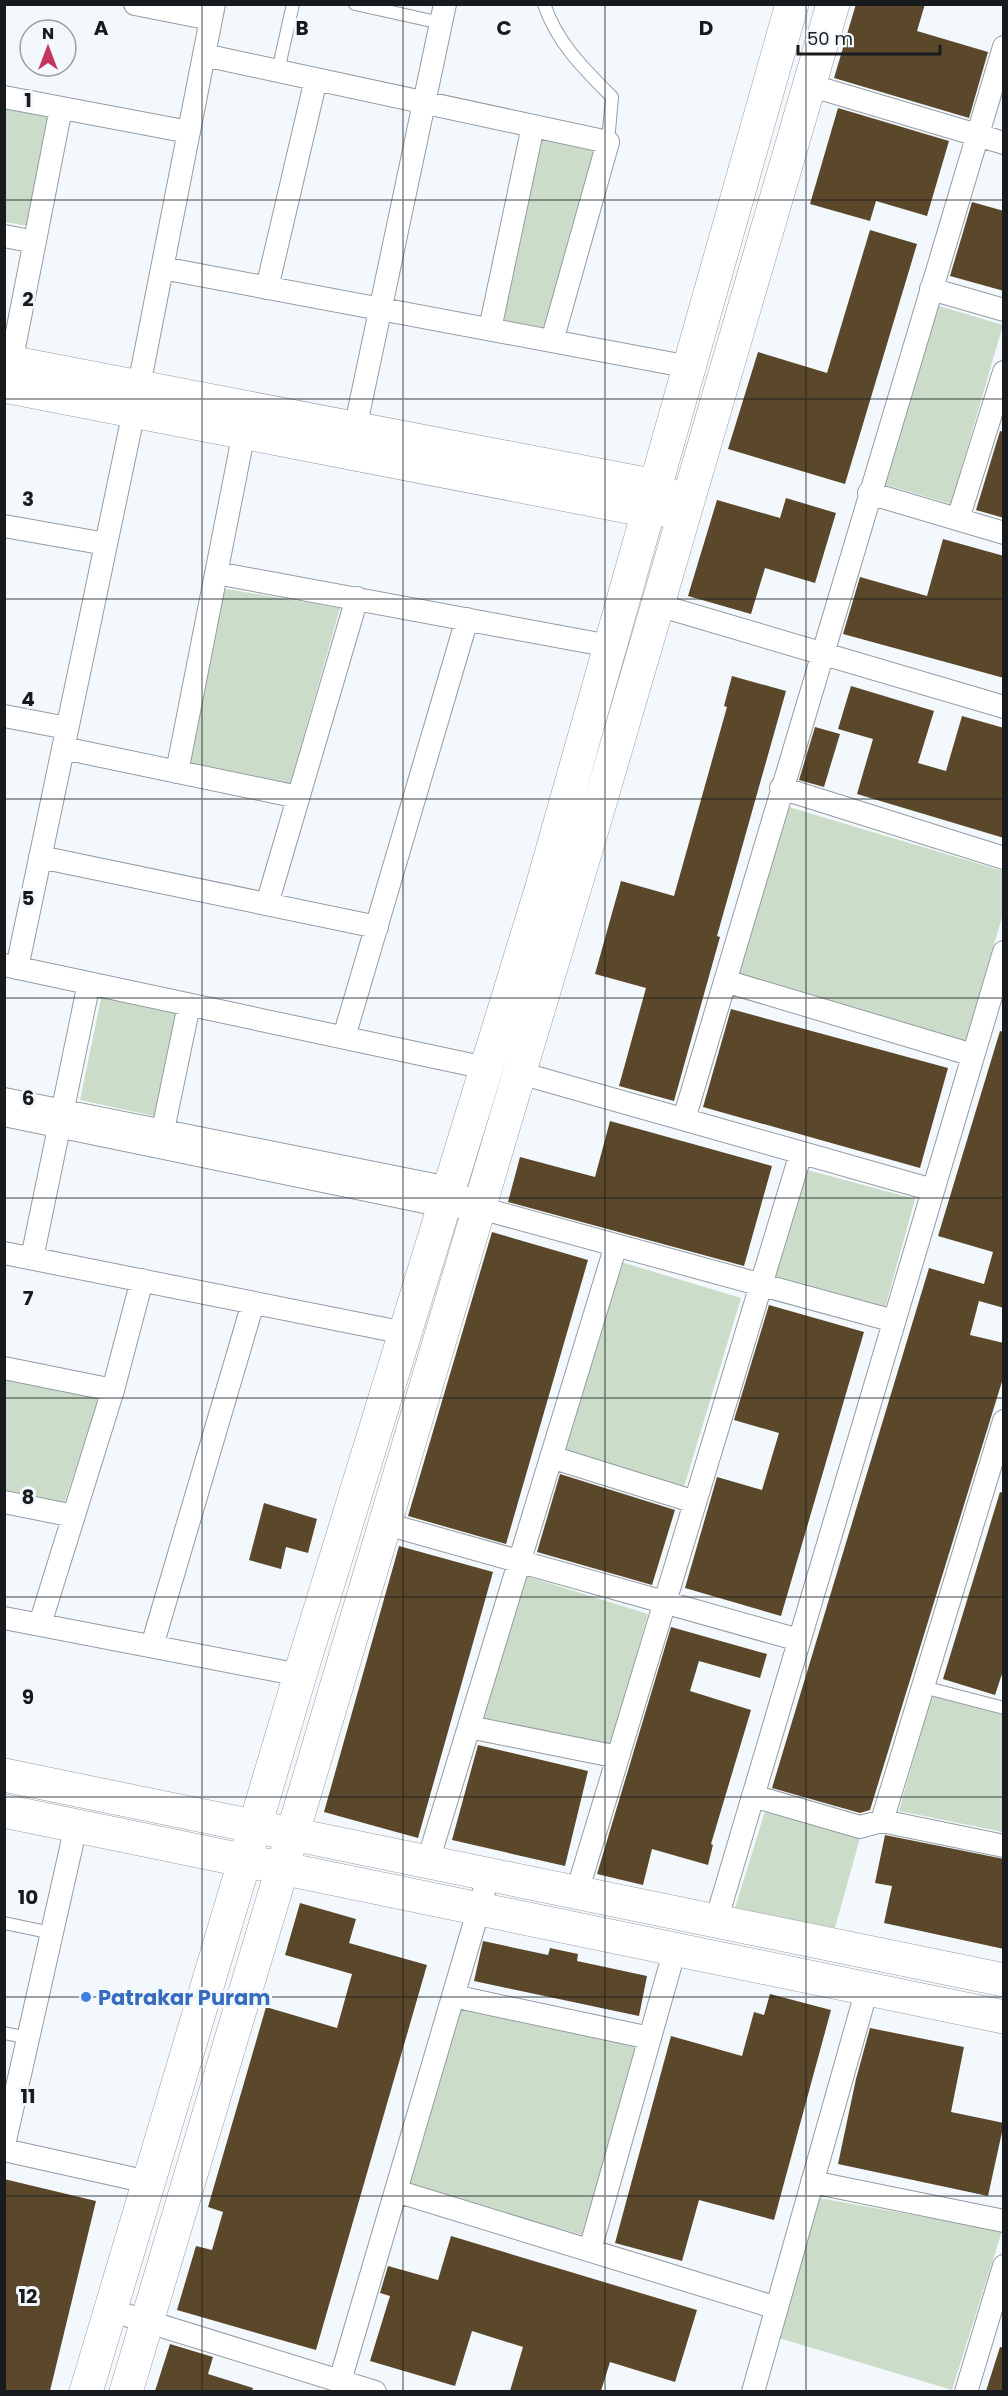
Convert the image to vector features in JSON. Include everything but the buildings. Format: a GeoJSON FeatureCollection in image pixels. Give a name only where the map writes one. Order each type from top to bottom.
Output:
{"type":"FeatureCollection","features":[{"type":"Feature","properties":{"kind":"street"},"geometry":{"type":"LineString","coordinates":[[135,4],[212,12],[106,544],[40,857],[11,967],[486,1068]]}},
{"type":"Feature","properties":{"kind":"street"},"geometry":{"type":"LineString","coordinates":[[86,2391],[300,1675],[541,890],[792,4]]}},
{"type":"Feature","properties":{"kind":"street"},"geometry":{"type":"LineString","coordinates":[[126,2391],[480,1208],[833,4]]}},
{"type":"Feature","properties":{"kind":"street"},"geometry":{"type":"LineString","coordinates":[[355,429],[443,14]]}},
{"type":"Feature","properties":{"kind":"street"},"geometry":{"type":"LineString","coordinates":[[684,1119],[821,653],[1004,47]]}},
{"type":"Feature","properties":{"kind":"street"},"geometry":{"type":"LineString","coordinates":[[204,55],[608,142],[552,341]]}},
{"type":"Feature","properties":{"kind":"street"},"geometry":{"type":"LineString","coordinates":[[267,288],[316,79]]}},
{"type":"Feature","properties":{"kind":"street"},"geometry":{"type":"LineString","coordinates":[[809,85],[1004,143]]}},
{"type":"Feature","properties":{"kind":"street"},"geometry":{"type":"LineString","coordinates":[[4,97],[189,132]]}},
{"type":"Feature","properties":{"kind":"street"},"geometry":{"type":"LineString","coordinates":[[61,108],[7,370],[136,399],[244,432],[652,498]]}},
{"type":"Feature","properties":{"kind":"street"},"geometry":{"type":"LineString","coordinates":[[490,329],[533,126]]}},
{"type":"Feature","properties":{"kind":"street"},"geometry":{"type":"LineString","coordinates":[[4,236],[35,242]]}},
{"type":"Feature","properties":{"kind":"street"},"geometry":{"type":"LineString","coordinates":[[162,268],[690,367]]}},
{"type":"Feature","properties":{"kind":"street"},"geometry":{"type":"LineString","coordinates":[[931,289],[1004,310]]}},
{"type":"Feature","properties":{"kind":"street"},"geometry":{"type":"LineString","coordinates":[[958,519],[1004,372]]}},
{"type":"Feature","properties":{"kind":"street"},"geometry":{"type":"LineString","coordinates":[[136,399],[355,429],[686,507]]}},
{"type":"Feature","properties":{"kind":"street"},"geometry":{"type":"LineString","coordinates":[[177,772],[244,432]]}},
{"type":"Feature","properties":{"kind":"street"},"geometry":{"type":"LineString","coordinates":[[869,493],[1004,533]]}},
{"type":"Feature","properties":{"kind":"street"},"geometry":{"type":"LineString","coordinates":[[4,526],[106,544]]}},
{"type":"Feature","properties":{"kind":"street"},"geometry":{"type":"LineString","coordinates":[[216,573],[610,646]]}},
{"type":"Feature","properties":{"kind":"street"},"geometry":{"type":"LineString","coordinates":[[267,904],[357,598]]}},
{"type":"Feature","properties":{"kind":"street"},"geometry":{"type":"LineString","coordinates":[[658,605],[1004,707]]}},
{"type":"Feature","properties":{"kind":"street"},"geometry":{"type":"LineString","coordinates":[[344,1037],[467,619]]}},
{"type":"Feature","properties":{"kind":"street"},"geometry":{"type":"LineString","coordinates":[[4,716],[65,738],[177,772],[298,797]]}},
{"type":"Feature","properties":{"kind":"street"},"geometry":{"type":"LineString","coordinates":[[781,788],[1004,858]]}},
{"type":"Feature","properties":{"kind":"street"},"geometry":{"type":"LineString","coordinates":[[40,857],[377,927]]}},
{"type":"Feature","properties":{"kind":"street"},"geometry":{"type":"LineString","coordinates":[[716,1921],[1004,952]]}},
{"type":"Feature","properties":{"kind":"street"},"geometry":{"type":"LineString","coordinates":[[725,981],[973,1055]]}},
{"type":"Feature","properties":{"kind":"street"},"geometry":{"type":"LineString","coordinates":[[33,1258],[89,983]]}},
{"type":"Feature","properties":{"kind":"street"},"geometry":{"type":"LineString","coordinates":[[163,1130],[189,1005]]}},
{"type":"Feature","properties":{"kind":"street"},"geometry":{"type":"LineString","coordinates":[[520,1072],[933,1190]]}},
{"type":"Feature","properties":{"kind":"street"},"geometry":{"type":"LineString","coordinates":[[4,1099],[63,1119],[447,1197]]}},
{"type":"Feature","properties":{"kind":"street"},"geometry":{"type":"LineString","coordinates":[[4,1115],[163,1130],[447,1197],[894,1321]]}},
{"type":"Feature","properties":{"kind":"street"},"geometry":{"type":"LineString","coordinates":[[578,1892],[801,1153]]}},
{"type":"Feature","properties":{"kind":"street"},"geometry":{"type":"LineString","coordinates":[[428,1861],[616,1245]]}},
{"type":"Feature","properties":{"kind":"street"},"geometry":{"type":"LineString","coordinates":[[4,1253],[405,1333]]}},
{"type":"Feature","properties":{"kind":"street"},"geometry":{"type":"LineString","coordinates":[[40,1624],[113,1390],[142,1280]]}},
{"type":"Feature","properties":{"kind":"street"},"geometry":{"type":"LineString","coordinates":[[152,1646],[253,1303]]}},
{"type":"Feature","properties":{"kind":"street"},"geometry":{"type":"LineString","coordinates":[[4,1368],[113,1390]]}},
{"type":"Feature","properties":{"kind":"street"},"geometry":{"type":"LineString","coordinates":[[882,1821],[1004,1421]]}},
{"type":"Feature","properties":{"kind":"street"},"geometry":{"type":"LineString","coordinates":[[551,1457],[695,1502]]}},
{"type":"Feature","properties":{"kind":"street"},"geometry":{"type":"LineString","coordinates":[[4,1502],[74,1516]]}},
{"type":"Feature","properties":{"kind":"street"},"geometry":{"type":"LineString","coordinates":[[386,1524],[799,1640]]}},
{"type":"Feature","properties":{"kind":"street"},"geometry":{"type":"LineString","coordinates":[[4,1617],[300,1675]]}},
{"type":"Feature","properties":{"kind":"street"},"geometry":{"type":"LineString","coordinates":[[469,1727],[618,1757]]}},
{"type":"Feature","properties":{"kind":"street"},"geometry":{"type":"LineString","coordinates":[[4,1775],[1004,1980]]}},
{"type":"Feature","properties":{"kind":"street"},"geometry":{"type":"LineString","coordinates":[[753,1796],[860,1827],[882,1821],[1004,1846]]}},
{"type":"Feature","properties":{"kind":"street"},"geometry":{"type":"LineString","coordinates":[[4,1811],[1004,2017]]}},
{"type":"Feature","properties":{"kind":"street"},"geometry":{"type":"LineString","coordinates":[[4,2145],[8,2116],[76,1826]]}},
{"type":"Feature","properties":{"kind":"street"},"geometry":{"type":"LineString","coordinates":[[340,2381],[489,1874]]}},
{"type":"Feature","properties":{"kind":"street"},"geometry":{"type":"LineString","coordinates":[[590,2250],[675,1949]]}},
{"type":"Feature","properties":{"kind":"street"},"geometry":{"type":"LineString","coordinates":[[753,2391],[867,1989]]}},
{"type":"Feature","properties":{"kind":"street"},"geometry":{"type":"LineString","coordinates":[[453,1996],[650,2038]]}},
{"type":"Feature","properties":{"kind":"street"},"geometry":{"type":"LineString","coordinates":[[4,2150],[148,2182]]}},
{"type":"Feature","properties":{"kind":"street"},"geometry":{"type":"LineString","coordinates":[[812,2182],[1004,2221]]}},
{"type":"Feature","properties":{"kind":"street"},"geometry":{"type":"LineString","coordinates":[[396,2191],[777,2308]]}},
{"type":"Feature","properties":{"kind":"street"},"geometry":{"type":"LineString","coordinates":[[966,2391],[1004,2266]]}},
{"type":"Feature","properties":{"kind":"street"},"geometry":{"type":"LineString","coordinates":[[110,2310],[375,2391]]}},
{"type":"Feature","properties":{"kind":"lane"},"geometry":{"type":"LineString","coordinates":[[278,71],[293,4]]}},
{"type":"Feature","properties":{"kind":"lane"},"geometry":{"type":"LineString","coordinates":[[355,4],[443,14]]}},
{"type":"Feature","properties":{"kind":"lane"},"geometry":{"type":"LineString","coordinates":[[544,4],[551,26],[574,58],[612,97],[608,142]]}},
{"type":"Feature","properties":{"kind":"lane"},"geometry":{"type":"LineString","coordinates":[[923,1687],[1004,1708]]}},
{"type":"Feature","properties":{"kind":"lane"},"geometry":{"type":"LineString","coordinates":[[4,1923],[52,1933]]}},
{"type":"Feature","properties":{"kind":"lane"},"geometry":{"type":"LineString","coordinates":[[4,2033],[28,2038]]}},
{"type":"Feature","properties":{"kind":"green space"},"geometry":{"type":"Polygon","coordinates":[[[4,107],[49,116],[28,226],[5,222],[4,107]]]}},
{"type":"Feature","properties":{"kind":"green space"},"geometry":{"type":"Polygon","coordinates":[[[539,139],[595,150],[546,328],[500,320],[539,139]]]}},
{"type":"Feature","properties":{"kind":"green space"},"geometry":{"type":"Polygon","coordinates":[[[936,305],[1003,325],[951,504],[883,484],[936,305]]]}},
{"type":"Feature","properties":{"kind":"green space"},"geometry":{"type":"Polygon","coordinates":[[[221,588],[340,608],[290,785],[189,767],[221,588]]]}},
{"type":"Feature","properties":{"kind":"green space"},"geometry":{"type":"Polygon","coordinates":[[[789,807],[1003,871],[1003,914],[964,1045],[738,977],[789,807]]]}},
{"type":"Feature","properties":{"kind":"green space"},"geometry":{"type":"Polygon","coordinates":[[[102,994],[177,1010],[154,1116],[80,1100],[102,994]]]}},
{"type":"Feature","properties":{"kind":"green space"},"geometry":{"type":"Polygon","coordinates":[[[804,1169],[915,1199],[885,1308],[773,1278],[804,1169]]]}},
{"type":"Feature","properties":{"kind":"green space"},"geometry":{"type":"Polygon","coordinates":[[[621,1262],[741,1298],[684,1487],[564,1451],[621,1262]]]}},
{"type":"Feature","properties":{"kind":"green space"},"geometry":{"type":"Polygon","coordinates":[[[5,1378],[99,1398],[64,1505],[5,1493],[5,1378]]]}},
{"type":"Feature","properties":{"kind":"green space"},"geometry":{"type":"Polygon","coordinates":[[[526,1576],[648,1614],[610,1747],[480,1721],[526,1576]]]}},
{"type":"Feature","properties":{"kind":"green space"},"geometry":{"type":"Polygon","coordinates":[[[931,1696],[1003,1715],[1003,1832],[899,1811],[931,1696]]]}},
{"type":"Feature","properties":{"kind":"green space"},"geometry":{"type":"Polygon","coordinates":[[[766,1808],[860,1838],[835,1928],[735,1908],[766,1808]]]}},
{"type":"Feature","properties":{"kind":"green space"},"geometry":{"type":"Polygon","coordinates":[[[461,2007],[638,2047],[583,2235],[407,2186],[461,2007]]]}},
{"type":"Feature","properties":{"kind":"green space"},"geometry":{"type":"Polygon","coordinates":[[[819,2198],[1002,2231],[952,2390],[779,2338],[819,2198]]]}},
{"type":"Feature","properties":{"kind":"place","name":"Patrakar Puram"},"geometry":{"type":"Point","coordinates":[86,1997]}}]}
